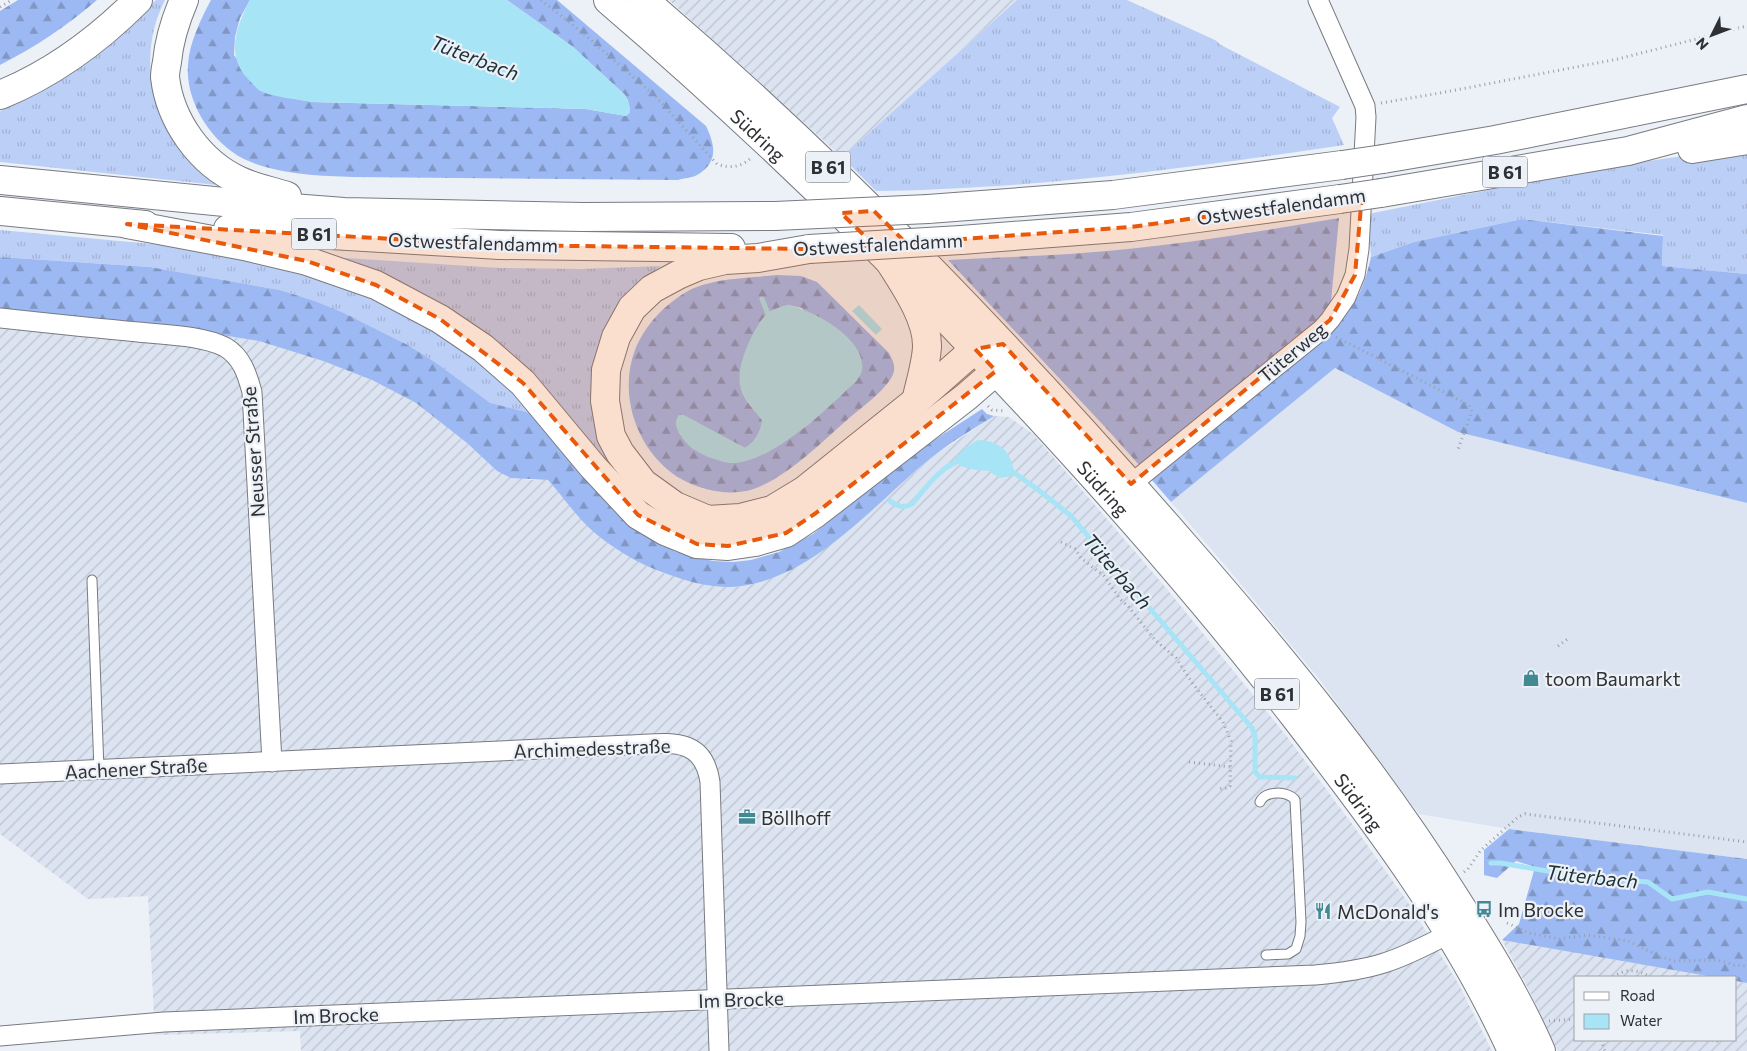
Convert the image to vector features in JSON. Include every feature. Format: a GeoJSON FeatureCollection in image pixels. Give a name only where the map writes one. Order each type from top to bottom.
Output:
{"type":"FeatureCollection","features":[{"type":"Feature","properties":{"kind":"main road"},"geometry":{"type":"LineString","coordinates":[[0,95],[20,87],[56,66],[106,29],[138,0]]}},
{"type":"Feature","properties":{"kind":"main road"},"geometry":{"type":"LineString","coordinates":[[184,0],[170,39],[165,76],[176,115],[190,141],[207,159],[238,180],[344,212]]}},
{"type":"Feature","properties":{"kind":"main road","name":"Südring"},"geometry":{"type":"LineString","coordinates":[[608,0],[707,86],[888,259],[1113,497],[1246,654],[1351,790],[1429,901],[1460,928],[1516,999],[1541,1051]]}},
{"type":"Feature","properties":{"kind":"main road","name":"Südring"},"geometry":{"type":"LineString","coordinates":[[644,0],[722,68],[898,234],[1003,344],[1131,484],[1227,593],[1303,685],[1414,834],[1460,928],[1492,1009],[1512,1051]]}},
{"type":"Feature","properties":{"kind":"main road"},"geometry":{"type":"LineString","coordinates":[[1618,114],[1747,77]]}},
{"type":"Feature","properties":{"kind":"main road","name":"Ostwestfalendamm"},"geometry":{"type":"LineString","coordinates":[[0,180],[344,212],[583,217],[775,216],[928,209],[1113,195],[1383,159],[1495,140],[1747,89]]}},
{"type":"Feature","properties":{"kind":"main road","name":"Ostwestfalendamm"},"geometry":{"type":"LineString","coordinates":[[0,211],[127,224],[500,245],[809,249],[1131,227],[1340,199],[1628,151],[1747,119]]}},
{"type":"Feature","properties":{"kind":"main road"},"geometry":{"type":"LineString","coordinates":[[1628,151],[1691,149],[1747,140]]}},
{"type":"Feature","properties":{"kind":"main road","name":"B 61"},"geometry":{"type":"LineString","coordinates":[[127,224],[244,246],[307,261],[376,285],[440,319],[483,348],[523,383],[593,467],[638,515],[665,532],[697,544],[728,546],[755,542],[786,533],[816,513],[996,372]]}},
{"type":"Feature","properties":{"kind":"main road"},"geometry":{"type":"LineString","coordinates":[[809,249],[758,258],[724,260],[699,266],[678,275],[652,289],[632,308],[616,337],[606,370],[605,401],[611,436],[620,453],[643,483],[675,506],[708,520],[740,518],[772,510],[805,490],[916,401],[975,349],[1003,344],[996,372]]}},
{"type":"Feature","properties":{"kind":"main road"},"geometry":{"type":"LineString","coordinates":[[888,259],[914,303],[923,323],[927,340],[925,362],[916,401]]}},
{"type":"Feature","properties":{"kind":"street","name":"Tüterweg"},"geometry":{"type":"LineString","coordinates":[[1131,484],[1321,330],[1346,297],[1356,269],[1359,249],[1366,136],[1365,106],[1318,0]]}},
{"type":"Feature","properties":{"kind":"street","name":"Neusser Straße"},"geometry":{"type":"LineString","coordinates":[[0,318],[207,341],[226,348],[238,358],[246,369],[252,392],[272,762]]}},
{"type":"Feature","properties":{"kind":"street","name":"Archimedesstraße"},"geometry":{"type":"LineString","coordinates":[[272,762],[675,743],[690,747],[704,759],[709,771],[719,1051]]}},
{"type":"Feature","properties":{"kind":"street","name":"Aachener Straße"},"geometry":{"type":"LineString","coordinates":[[0,774],[272,762]]}},
{"type":"Feature","properties":{"kind":"street","name":"Im Brocke"},"geometry":{"type":"LineString","coordinates":[[0,1036],[164,1022],[1330,974],[1382,964],[1404,956],[1460,928]]}},
{"type":"Feature","properties":{"kind":"lane"},"geometry":{"type":"LineString","coordinates":[[92,580],[100,770]]}},
{"type":"Feature","properties":{"kind":"lane"},"geometry":{"type":"LineString","coordinates":[[1260,802],[1266,794],[1282,794],[1293,797],[1295,800],[1300,894],[1301,922],[1298,946],[1292,953],[1266,955]]}},
{"type":"Feature","properties":{"kind":"path"},"geometry":{"type":"LineString","coordinates":[[0,7],[12,0]]}},
{"type":"Feature","properties":{"kind":"path"},"geometry":{"type":"LineString","coordinates":[[541,0],[584,34],[656,97],[717,164],[726,168],[742,165],[748,161],[765,141]]}},
{"type":"Feature","properties":{"kind":"path"},"geometry":{"type":"LineString","coordinates":[[1365,106],[1618,59],[1747,26]]}},
{"type":"Feature","properties":{"kind":"path"},"geometry":{"type":"LineString","coordinates":[[1321,330],[1469,404],[1472,411],[1457,452]]}},
{"type":"Feature","properties":{"kind":"path"},"geometry":{"type":"LineString","coordinates":[[1060,542],[1075,549],[1081,558],[1104,576],[1120,599],[1128,606],[1155,640],[1182,665],[1193,684],[1223,722],[1231,741],[1230,786],[1219,789]]}},
{"type":"Feature","properties":{"kind":"path"},"geometry":{"type":"LineString","coordinates":[[1558,646],[1569,638]]}},
{"type":"Feature","properties":{"kind":"path"},"geometry":{"type":"LineString","coordinates":[[1190,762],[1231,767]]}},
{"type":"Feature","properties":{"kind":"path"},"geometry":{"type":"LineString","coordinates":[[1459,875],[1468,869],[1481,850],[1518,817],[1525,814],[1747,842]]}},
{"type":"Feature","properties":{"kind":"path"},"geometry":{"type":"LineString","coordinates":[[1507,923],[1529,933],[1559,939],[1588,935],[1628,941],[1661,957],[1674,961],[1718,960],[1734,965],[1747,966]]}},
{"type":"Feature","properties":{"kind":"path"},"geometry":{"type":"LineString","coordinates":[[1616,976],[1626,970],[1637,971],[1648,976]]}},
{"type":"Feature","properties":{"kind":"path"},"geometry":{"type":"LineString","coordinates":[[1544,1022],[1574,1019]]}},
{"type":"Feature","properties":{"kind":"highlighted area"},"geometry":{"type":"Polygon","coordinates":[[[1362,195],[1355,275],[1330,320],[1131,484],[1003,344],[975,349],[996,371],[816,513],[786,533],[728,546],[697,544],[638,515],[523,383],[440,319],[376,285],[307,261],[127,224],[500,245],[809,249],[874,245],[841,213],[874,211],[906,243],[1131,227],[1362,195]]]}},
{"type":"Feature","properties":{"kind":"shaded area"},"geometry":{"type":"Polygon","coordinates":[[[669,0],[1017,0],[842,157],[669,0]]]}},
{"type":"Feature","properties":{"kind":"shaded area"},"geometry":{"type":"Polygon","coordinates":[[[0,311],[139,322],[259,341],[323,361],[372,380],[416,403],[467,443],[497,471],[529,480],[548,480],[595,533],[614,548],[659,572],[710,586],[728,587],[754,584],[780,575],[802,564],[849,530],[932,457],[994,416],[1009,417],[1033,434],[1094,504],[1166,588],[1288,738],[1409,904],[1458,983],[1492,1051],[301,1051],[300,1031],[155,1035],[148,896],[88,899],[0,834],[0,311]]]}},
{"type":"Feature","properties":{"kind":"shaded area"},"geometry":{"type":"Polygon","coordinates":[[[1335,368],[1458,432],[1747,503],[1747,859],[1509,829],[1419,814],[1320,680],[1171,502],[1335,368]]]}},
{"type":"Feature","properties":{"kind":"shaded area"},"geometry":{"type":"Polygon","coordinates":[[[1502,940],[1707,976],[1574,976],[1574,1041],[1737,1041],[1737,981],[1747,983],[1747,1051],[1558,1051],[1530,992],[1502,940]]]}},
{"type":"Feature","properties":{"kind":"green space"},"geometry":{"type":"Polygon","coordinates":[[[18,0],[97,0],[50,36],[0,65],[0,11],[18,0]]]}},
{"type":"Feature","properties":{"kind":"green space"},"geometry":{"type":"Polygon","coordinates":[[[156,0],[165,0],[154,29],[151,44],[151,74],[158,104],[171,132],[226,186],[0,162],[0,111],[28,98],[66,75],[135,20],[156,0]]]}},
{"type":"Feature","properties":{"kind":"green space"},"geometry":{"type":"Polygon","coordinates":[[[211,0],[250,0],[240,18],[235,37],[234,55],[259,90],[280,96],[312,102],[586,109],[626,116],[630,112],[625,95],[573,47],[507,0],[557,0],[706,126],[713,146],[712,159],[709,165],[697,175],[678,180],[340,177],[283,171],[256,164],[232,152],[221,143],[203,120],[191,93],[188,79],[189,57],[193,40],[211,0]]]}},
{"type":"Feature","properties":{"kind":"green space"},"geometry":{"type":"Polygon","coordinates":[[[1017,0],[1127,0],[1215,40],[1221,45],[1340,107],[1332,118],[1344,145],[1085,179],[998,186],[876,191],[842,157],[1017,0]]]}},
{"type":"Feature","properties":{"kind":"green space"},"geometry":{"type":"Polygon","coordinates":[[[1747,147],[1747,274],[1662,266],[1663,235],[1522,219],[1414,242],[1371,257],[1368,214],[1599,168],[1747,147]]]}},
{"type":"Feature","properties":{"kind":"green space"},"geometry":{"type":"Polygon","coordinates":[[[1339,218],[1329,308],[1314,325],[1140,466],[948,260],[1067,254],[1165,245],[1339,218]]]}},
{"type":"Feature","properties":{"kind":"green space"},"geometry":{"type":"Polygon","coordinates":[[[1522,219],[1663,236],[1662,266],[1747,274],[1747,503],[1458,432],[1335,368],[1171,502],[1151,479],[1333,330],[1358,296],[1371,257],[1414,242],[1522,219]]]}},
{"type":"Feature","properties":{"kind":"green space"},"geometry":{"type":"Polygon","coordinates":[[[0,230],[163,245],[285,267],[392,305],[466,350],[500,379],[534,414],[490,404],[435,362],[408,345],[342,312],[315,301],[280,290],[150,267],[0,257],[0,230]]]}},
{"type":"Feature","properties":{"kind":"green space"},"geometry":{"type":"Polygon","coordinates":[[[0,257],[150,267],[280,290],[342,312],[408,345],[435,362],[490,403],[534,414],[601,497],[628,524],[676,552],[713,561],[733,562],[751,560],[779,552],[813,534],[919,450],[982,409],[987,414],[994,416],[939,452],[844,535],[820,553],[795,568],[769,579],[742,586],[710,586],[668,574],[625,554],[589,528],[548,480],[511,478],[497,471],[467,443],[416,403],[372,380],[323,361],[259,341],[139,322],[0,311],[0,257]]]}},
{"type":"Feature","properties":{"kind":"green space"},"geometry":{"type":"Polygon","coordinates":[[[330,257],[500,268],[581,269],[661,266],[644,279],[601,341],[635,491],[617,476],[581,433],[330,257]]]}},
{"type":"Feature","properties":{"kind":"green space"},"geometry":{"type":"Polygon","coordinates":[[[777,275],[801,276],[817,282],[889,353],[894,364],[892,377],[874,397],[800,462],[759,487],[746,491],[722,492],[706,489],[683,480],[654,456],[636,424],[629,387],[630,368],[639,341],[657,316],[671,302],[688,291],[719,281],[777,275]],[[788,305],[774,309],[767,314],[756,329],[743,360],[740,380],[742,393],[762,420],[761,428],[754,440],[745,448],[679,415],[679,433],[693,449],[764,454],[809,424],[857,380],[802,308],[788,305]]]}},
{"type":"Feature","properties":{"kind":"green space"},"geometry":{"type":"Polygon","coordinates":[[[1509,829],[1747,859],[1747,983],[1737,981],[1737,976],[1707,976],[1502,940],[1519,924],[1535,867],[1516,861],[1497,878],[1484,875],[1484,850],[1509,829]]]}},
{"type":"Feature","properties":{"kind":"water"},"geometry":{"type":"Polygon","coordinates":[[[250,0],[507,0],[573,47],[625,95],[630,112],[626,116],[586,109],[312,102],[270,94],[259,90],[248,79],[241,70],[237,60],[235,40],[250,0]]]}},
{"type":"Feature","properties":{"kind":"water"},"geometry":{"type":"Polygon","coordinates":[[[788,305],[824,320],[847,337],[856,347],[861,359],[862,372],[846,391],[816,418],[783,443],[766,453],[749,460],[731,463],[722,462],[703,455],[683,439],[676,424],[677,418],[679,415],[684,415],[745,448],[751,443],[761,428],[762,420],[741,388],[740,370],[742,360],[756,329],[767,314],[777,308],[788,305]]]}},
{"type":"Feature","properties":{"kind":"water"},"geometry":{"type":"Polygon","coordinates":[[[859,305],[882,329],[876,335],[852,311],[859,305]]]}},
{"type":"Feature","properties":{"kind":"water"},"geometry":{"type":"Polygon","coordinates":[[[978,440],[992,442],[1003,448],[1010,458],[1014,472],[1012,476],[999,478],[989,471],[960,466],[955,458],[966,447],[978,440]]]}},
{"type":"Feature","properties":{"kind":"waterway","name":"Tüterbach"},"geometry":{"type":"LineString","coordinates":[[762,299],[770,319]]}},
{"type":"Feature","properties":{"kind":"waterway","name":"Tüterbach"},"geometry":{"type":"LineString","coordinates":[[890,501],[901,506],[912,504],[940,472],[962,460]]}},
{"type":"Feature","properties":{"kind":"waterway","name":"Tüterbach"},"geometry":{"type":"LineString","coordinates":[[1009,469],[1071,516],[1252,728],[1255,736],[1255,772],[1260,777],[1295,778]]}},
{"type":"Feature","properties":{"kind":"waterway","name":"Tüterbach"},"geometry":{"type":"LineString","coordinates":[[1491,863],[1501,863],[1581,877],[1648,882],[1672,899],[1708,892],[1747,899]]}},
{"type":"Feature","properties":{"kind":"place","name":"toom Baumarkt"},"geometry":{"type":"Point","coordinates":[1531,678]}},
{"type":"Feature","properties":{"kind":"place","name":"Böllhoff"},"geometry":{"type":"Point","coordinates":[747,817]}},
{"type":"Feature","properties":{"kind":"place","name":"Im Brocke"},"geometry":{"type":"Point","coordinates":[1484,909]}},
{"type":"Feature","properties":{"kind":"place","name":"McDonald's"},"geometry":{"type":"Point","coordinates":[1323,911]}}]}
